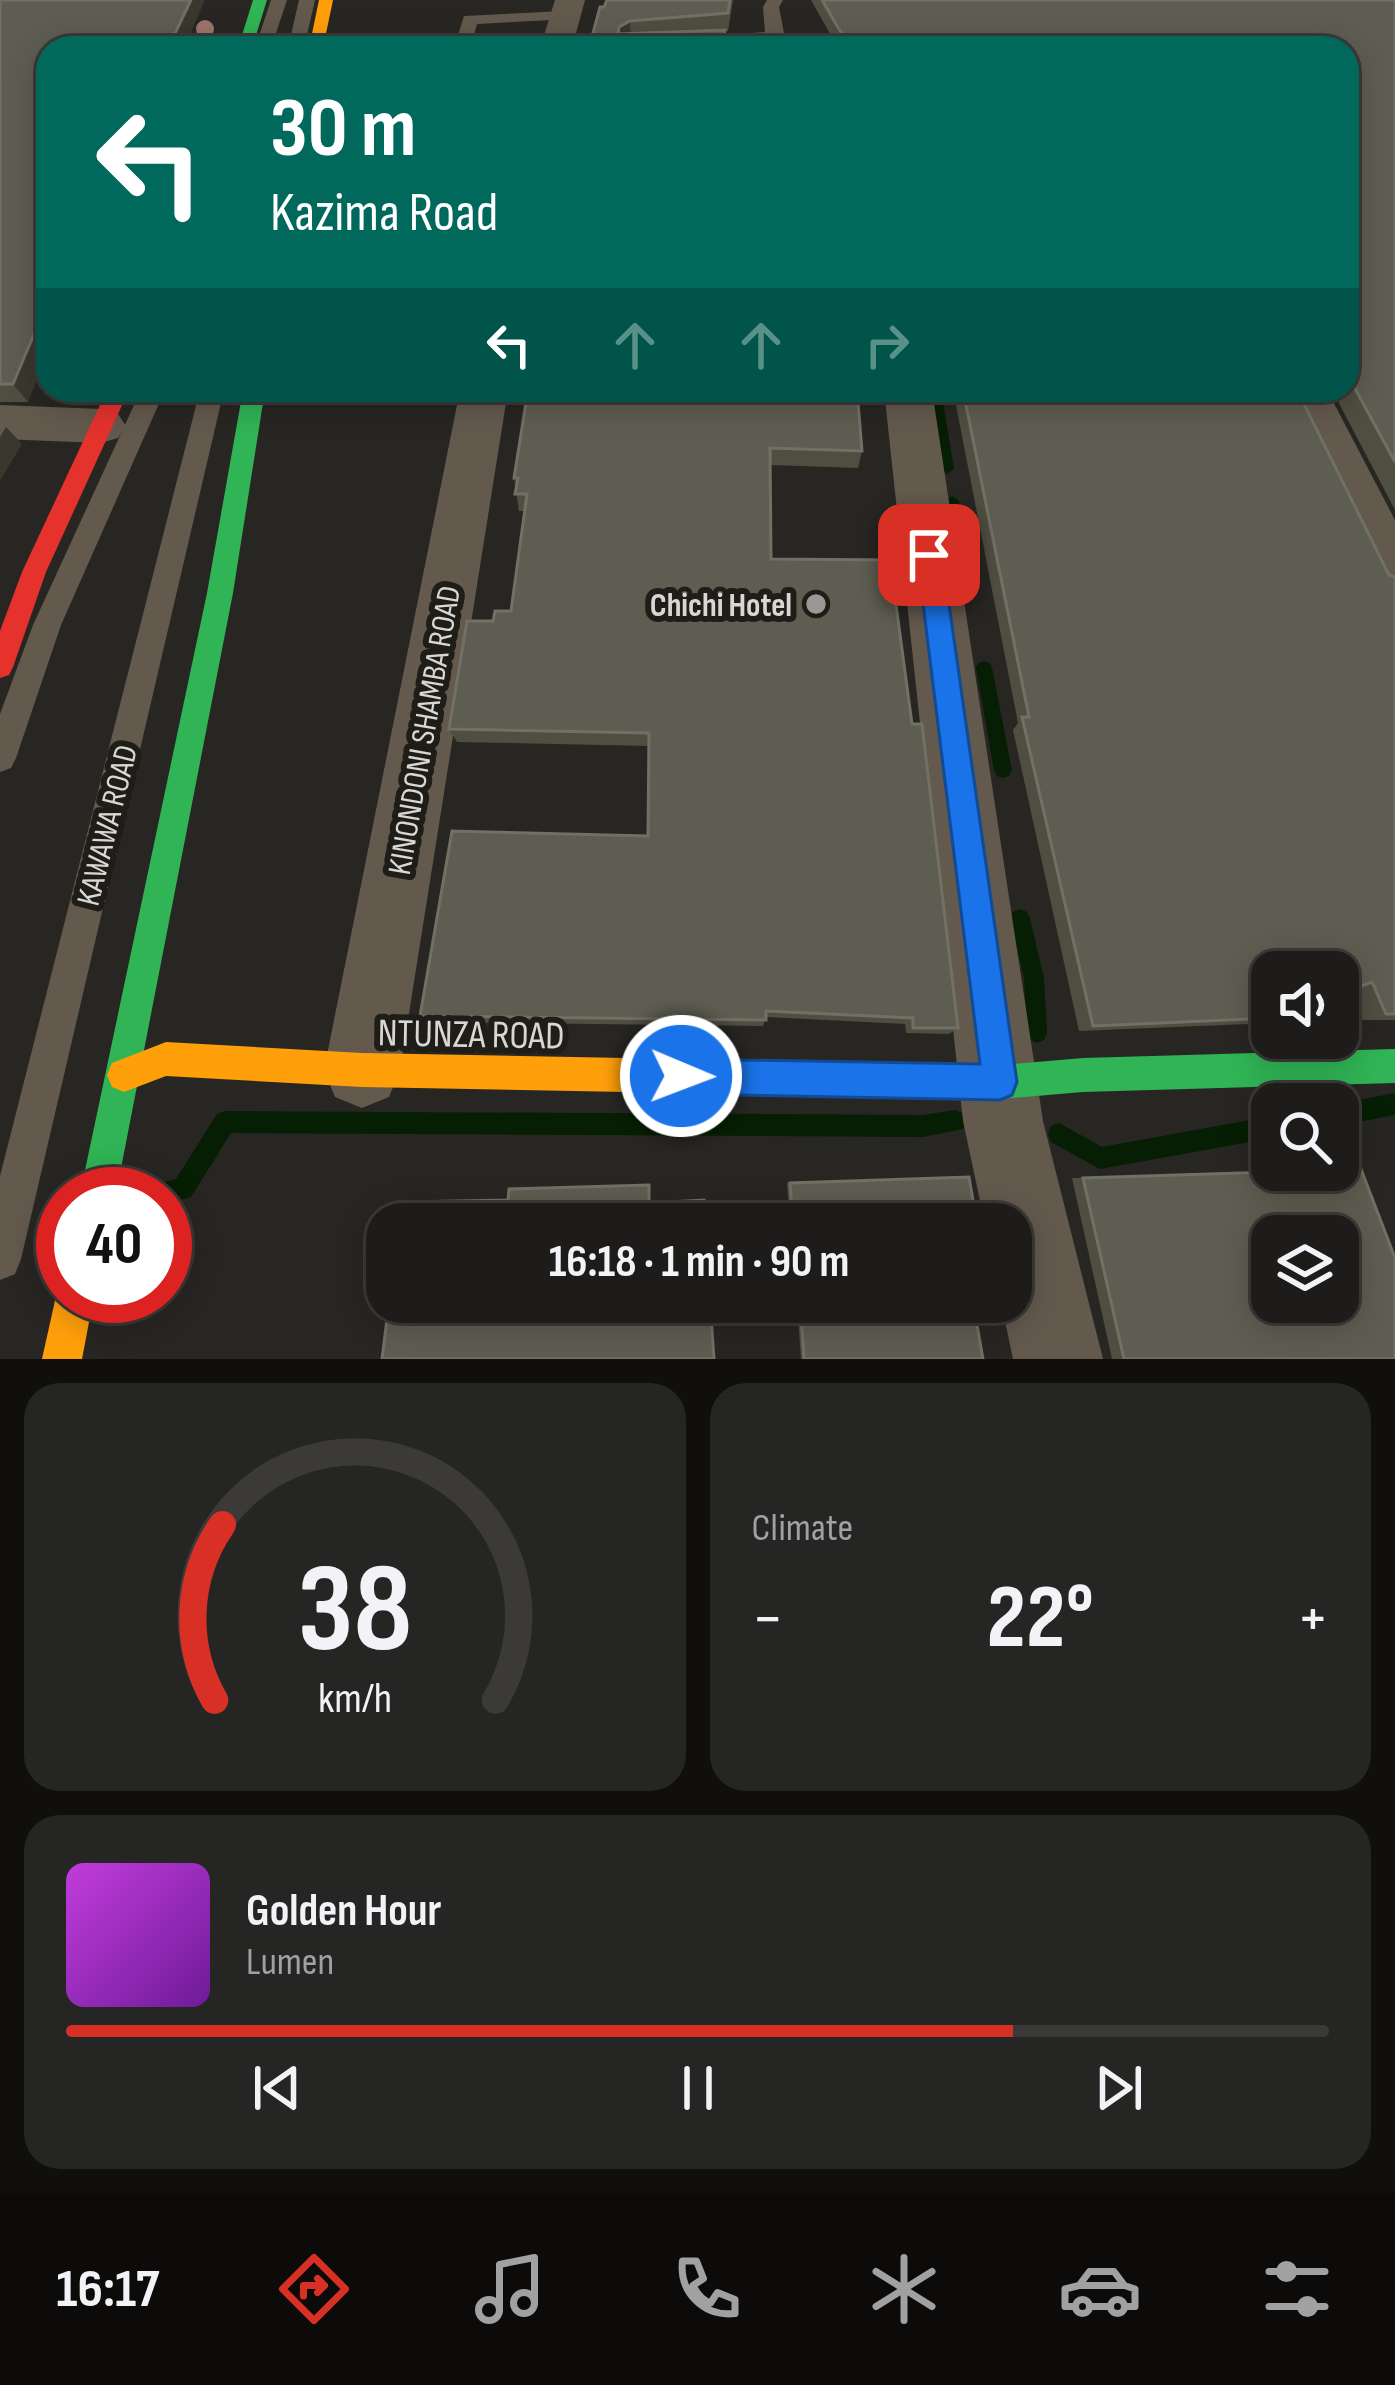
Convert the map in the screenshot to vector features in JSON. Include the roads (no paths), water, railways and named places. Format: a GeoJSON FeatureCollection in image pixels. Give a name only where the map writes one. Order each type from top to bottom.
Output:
{"type":"FeatureCollection","features":[{"type":"Feature","properties":{"kind":"main road"},"geometry":{"type":"LineString","coordinates":[[249,36],[260,0]]}},
{"type":"Feature","properties":{"kind":"main road"},"geometry":{"type":"LineString","coordinates":[[318,36],[326,0]]}},
{"type":"Feature","properties":{"kind":"main road","name":"KAWAWA ROAD"},"geometry":{"type":"LineString","coordinates":[[104,1167],[220,592],[252,402]]}},
{"type":"Feature","properties":{"kind":"main road"},"geometry":{"type":"LineString","coordinates":[[0,668],[34,572],[110,408]]}},
{"type":"Feature","properties":{"kind":"main road","name":"NTUNZA ROAD"},"geometry":{"type":"LineString","coordinates":[[124,1075],[166,1059],[362,1070],[1000,1082],[1153,1072],[1395,1066]]}},
{"type":"Feature","properties":{"kind":"main road"},"geometry":{"type":"LineString","coordinates":[[62,1359],[69,1323]]}},
{"type":"Feature","properties":{"kind":"street","name":"KINONDONI SHAMBA ROAD"},"geometry":{"type":"LineString","coordinates":[[362,1070],[482,402]]}},
{"type":"Feature","properties":{"kind":"street"},"geometry":{"type":"LineString","coordinates":[[910,402],[1003,1121],[1058,1359]]}},
{"type":"Feature","properties":{"kind":"street"},"geometry":{"type":"LineString","coordinates":[[1309,402],[1395,573]]}},
{"type":"Feature","properties":{"kind":"street"},"geometry":{"type":"LineString","coordinates":[[0,422],[110,408]]}},
{"type":"Feature","properties":{"kind":"lane"},"geometry":{"type":"LineString","coordinates":[[267,36],[279,0]]}},
{"type":"Feature","properties":{"kind":"lane"},"geometry":{"type":"LineString","coordinates":[[299,36],[308,0]]}},
{"type":"Feature","properties":{"kind":"lane"},"geometry":{"type":"LineString","coordinates":[[773,36],[771,7],[775,0]]}},
{"type":"Feature","properties":{"kind":"lane"},"geometry":{"type":"LineString","coordinates":[[465,36],[470,19],[491,15],[564,22]]}},
{"type":"Feature","properties":{"kind":"lane"},"geometry":{"type":"LineString","coordinates":[[0,758],[47,626],[148,402]]}},
{"type":"Feature","properties":{"kind":"lane","name":"KAWAWA ROAD"},"geometry":{"type":"LineString","coordinates":[[0,1259],[209,402]]}},
{"type":"Feature","properties":{"kind":"waterway"},"geometry":{"type":"LineString","coordinates":[[936,402],[944,442]]}},
{"type":"Feature","properties":{"kind":"waterway"},"geometry":{"type":"LineString","coordinates":[[944,447],[947,469]]}},
{"type":"Feature","properties":{"kind":"waterway"},"geometry":{"type":"LineString","coordinates":[[952,501],[966,579]]}},
{"type":"Feature","properties":{"kind":"waterway"},"geometry":{"type":"LineString","coordinates":[[984,668],[1003,770]]}},
{"type":"Feature","properties":{"kind":"waterway"},"geometry":{"type":"LineString","coordinates":[[1020,919],[1034,978],[1037,1033]]}},
{"type":"Feature","properties":{"kind":"waterway"},"geometry":{"type":"LineString","coordinates":[[1359,1111],[1395,1104]]}},
{"type":"Feature","properties":{"kind":"waterway"},"geometry":{"type":"LineString","coordinates":[[192,1175],[225,1122],[923,1126],[955,1121]]}},
{"type":"Feature","properties":{"kind":"waterway"},"geometry":{"type":"LineString","coordinates":[[1059,1134],[1100,1158],[1251,1131]]}},
{"type":"Feature","properties":{"kind":"place","name":"Chichi Hotel"},"geometry":{"type":"Point","coordinates":[816,604]}}]}
